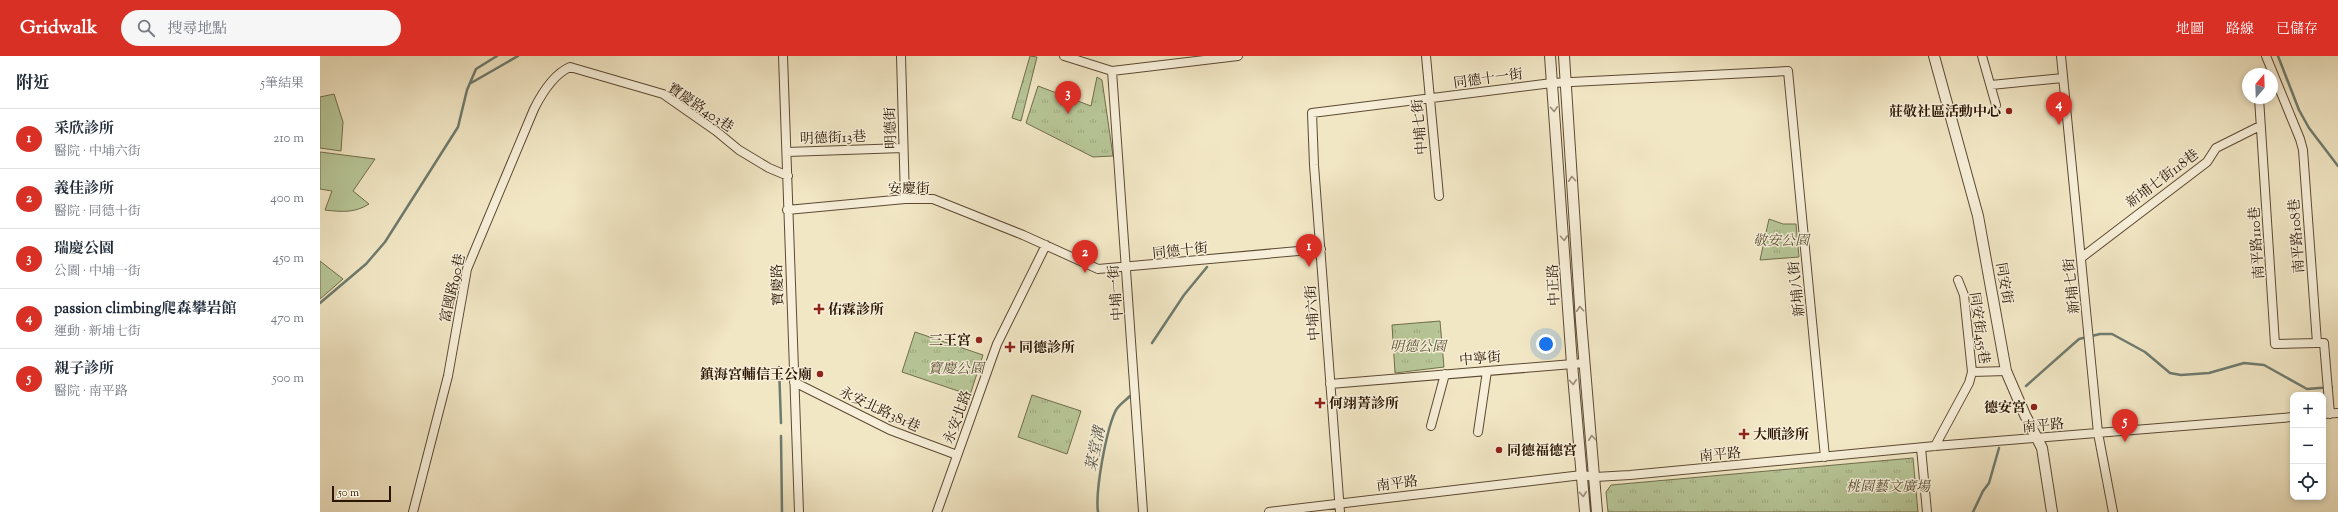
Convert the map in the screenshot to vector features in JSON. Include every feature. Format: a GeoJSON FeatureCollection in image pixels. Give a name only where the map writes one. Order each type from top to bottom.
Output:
{"type":"FeatureCollection","features":[{"type":"Feature","properties":{"kind":"street","name":"寶慶路"},"geometry":{"type":"LineString","coordinates":[[783,56],[799,512]]}},
{"type":"Feature","properties":{"kind":"street","name":"明德街"},"geometry":{"type":"LineString","coordinates":[[900,56],[905,199]]}},
{"type":"Feature","properties":{"kind":"street"},"geometry":{"type":"LineString","coordinates":[[1064,56],[1112,71],[1238,56]]}},
{"type":"Feature","properties":{"kind":"street","name":"中埔七街"},"geometry":{"type":"LineString","coordinates":[[1426,56],[1439,196]]}},
{"type":"Feature","properties":{"kind":"street","name":"中正路"},"geometry":{"type":"LineString","coordinates":[[1550,56],[1572,364],[1585,512]]}},
{"type":"Feature","properties":{"kind":"street","name":"中正路"},"geometry":{"type":"LineString","coordinates":[[1564,56],[1597,512]]}},
{"type":"Feature","properties":{"kind":"street","name":"同安街"},"geometry":{"type":"LineString","coordinates":[[1934,56],[1978,216],[2006,371],[2024,415],[2038,438],[2046,466],[2052,512]]}},
{"type":"Feature","properties":{"kind":"street"},"geometry":{"type":"LineString","coordinates":[[1982,56],[1996,105]]}},
{"type":"Feature","properties":{"kind":"street","name":"新埔七街"},"geometry":{"type":"LineString","coordinates":[[2061,56],[2098,433],[2113,512]]}},
{"type":"Feature","properties":{"kind":"street","name":"南平路108巷"},"geometry":{"type":"LineString","coordinates":[[2266,56],[2300,138],[2303,150],[2317,343],[2324,342],[2330,414]]}},
{"type":"Feature","properties":{"kind":"street","name":"寶慶路403巷"},"geometry":{"type":"LineString","coordinates":[[570,67],[663,94],[716,131],[739,150],[770,168],[788,176]]}},
{"type":"Feature","properties":{"kind":"street","name":"富國路90巷"},"geometry":{"type":"LineString","coordinates":[[413,512],[448,376],[467,270],[539,98],[564,70],[570,67]]}},
{"type":"Feature","properties":{"kind":"street","name":"中埔一街"},"geometry":{"type":"LineString","coordinates":[[1112,71],[1143,512]]}},
{"type":"Feature","properties":{"kind":"street","name":"同德十一街"},"geometry":{"type":"LineString","coordinates":[[1312,113],[1552,83],[1788,71]]}},
{"type":"Feature","properties":{"kind":"street","name":"新埔八街"},"geometry":{"type":"LineString","coordinates":[[1788,71],[1825,457]]}},
{"type":"Feature","properties":{"kind":"street"},"geometry":{"type":"LineString","coordinates":[[1991,85],[2063,78]]}},
{"type":"Feature","properties":{"kind":"street","name":"南平路110巷"},"geometry":{"type":"LineString","coordinates":[[2259,104],[2275,344],[2317,343]]}},
{"type":"Feature","properties":{"kind":"street","name":"中埔六街"},"geometry":{"type":"LineString","coordinates":[[1312,113],[1330,384],[1340,508]]}},
{"type":"Feature","properties":{"kind":"street","name":"新埔七街118巷"},"geometry":{"type":"LineString","coordinates":[[2081,258],[2207,162],[2216,148],[2260,126]]}},
{"type":"Feature","properties":{"kind":"street","name":"明德街13巷"},"geometry":{"type":"LineString","coordinates":[[787,152],[903,148]]}},
{"type":"Feature","properties":{"kind":"street","name":"安慶街"},"geometry":{"type":"LineString","coordinates":[[788,210],[905,199],[933,199],[1046,245]]}},
{"type":"Feature","properties":{"kind":"street","name":"同德十街"},"geometry":{"type":"LineString","coordinates":[[1046,245],[1098,269],[1126,268],[1321,249]]}},
{"type":"Feature","properties":{"kind":"street","name":"永安北路"},"geometry":{"type":"LineString","coordinates":[[937,512],[997,344],[1046,245]]}},
{"type":"Feature","properties":{"kind":"street","name":"同安街455巷"},"geometry":{"type":"LineString","coordinates":[[1958,280],[1964,295],[1972,372],[2006,371]]}},
{"type":"Feature","properties":{"kind":"street","name":"中寧街"},"geometry":{"type":"LineString","coordinates":[[1330,384],[1585,362]]}},
{"type":"Feature","properties":{"kind":"street"},"geometry":{"type":"LineString","coordinates":[[1478,432],[1487,371]]}},
{"type":"Feature","properties":{"kind":"street"},"geometry":{"type":"LineString","coordinates":[[1935,446],[1969,383],[1972,372]]}},
{"type":"Feature","properties":{"kind":"street"},"geometry":{"type":"LineString","coordinates":[[1431,426],[1445,374]]}},
{"type":"Feature","properties":{"kind":"street","name":"永安北路381巷"},"geometry":{"type":"LineString","coordinates":[[794,382],[890,430],[957,455]]}},
{"type":"Feature","properties":{"kind":"street","name":"南平路"},"geometry":{"type":"LineString","coordinates":[[1269,512],[1340,508],[1582,475],[1595,477],[1935,446],[2290,417]]}},
{"type":"Feature","properties":{"kind":"street"},"geometry":{"type":"LineString","coordinates":[[1921,448],[1927,512]]}},
{"type":"Feature","properties":{"kind":"green space"},"geometry":{"type":"Polygon","coordinates":[[[1030,56],[1037,57],[1021,121],[1012,118],[1030,56]]]}},
{"type":"Feature","properties":{"kind":"green space"},"geometry":{"type":"Polygon","coordinates":[[[1097,77],[1102,80],[1113,156],[1093,157],[1026,123],[1038,86],[1091,106],[1097,77]]]}},
{"type":"Feature","properties":{"kind":"green space"},"geometry":{"type":"Polygon","coordinates":[[[334,94],[343,122],[341,151],[320,148],[320,97],[334,94]]]}},
{"type":"Feature","properties":{"kind":"green space"},"geometry":{"type":"Polygon","coordinates":[[[320,152],[375,159],[353,191],[369,204],[359,209],[348,211],[325,210],[332,191],[320,189],[320,152]]]}},
{"type":"Feature","properties":{"kind":"green space","name":"敬安公園"},"geometry":{"type":"Polygon","coordinates":[[[1769,219],[1783,224],[1796,224],[1799,257],[1760,260],[1769,219]]]}},
{"type":"Feature","properties":{"kind":"green space"},"geometry":{"type":"Polygon","coordinates":[[[320,261],[343,279],[320,299],[320,261]]]}},
{"type":"Feature","properties":{"kind":"green space","name":"明德公園"},"geometry":{"type":"Polygon","coordinates":[[[1440,321],[1444,367],[1395,373],[1392,325],[1440,321]]]}},
{"type":"Feature","properties":{"kind":"green space","name":"寶慶公園"},"geometry":{"type":"Polygon","coordinates":[[[915,332],[983,355],[970,395],[902,372],[915,332]]]}},
{"type":"Feature","properties":{"kind":"green space"},"geometry":{"type":"Polygon","coordinates":[[[1032,395],[1081,411],[1067,454],[1018,437],[1032,395]]]}},
{"type":"Feature","properties":{"kind":"green space","name":"桃園藝文廣場"},"geometry":{"type":"Polygon","coordinates":[[[1913,458],[1918,512],[1608,512],[1606,492],[1611,485],[1913,458]]]}},
{"type":"Feature","properties":{"kind":"waterway"},"geometry":{"type":"LineString","coordinates":[[320,303],[366,264],[385,242],[458,127],[467,90],[476,69],[497,56]]}},
{"type":"Feature","properties":{"kind":"waterway"},"geometry":{"type":"LineString","coordinates":[[471,83],[518,56]]}},
{"type":"Feature","properties":{"kind":"waterway"},"geometry":{"type":"LineString","coordinates":[[2278,56],[2299,110],[2309,128],[2338,166]]}},
{"type":"Feature","properties":{"kind":"waterway","name":"菜堂溝"},"geometry":{"type":"LineString","coordinates":[[1152,343],[1184,295],[1207,267]]}},
{"type":"Feature","properties":{"kind":"waterway"},"geometry":{"type":"LineString","coordinates":[[2026,386],[2079,339],[2100,334],[2112,334],[2145,352],[2170,373],[2181,375],[2209,373],[2244,363],[2264,365],[2307,389],[2332,387]]}},
{"type":"Feature","properties":{"kind":"waterway"},"geometry":{"type":"LineString","coordinates":[[779,367],[781,423]]}},
{"type":"Feature","properties":{"kind":"waterway","name":"菜堂溝"},"geometry":{"type":"LineString","coordinates":[[1098,512],[1098,490],[1108,433],[1116,410],[1130,396]]}},
{"type":"Feature","properties":{"kind":"waterway"},"geometry":{"type":"LineString","coordinates":[[781,436],[782,512]]}},
{"type":"Feature","properties":{"kind":"waterway"},"geometry":{"type":"LineString","coordinates":[[1973,512],[1983,491],[1989,483],[1999,448]]}},
{"type":"Feature","properties":{"kind":"place","name":"莊敬社區活動中心"},"geometry":{"type":"Point","coordinates":[2009,111]}},
{"type":"Feature","properties":{"kind":"place","name":"瑞慶公園"},"geometry":{"type":"Point","coordinates":[1068,114]}},
{"type":"Feature","properties":{"kind":"place","name":"passion climbing爬森攀岩館"},"geometry":{"type":"Point","coordinates":[2059,125]}},
{"type":"Feature","properties":{"kind":"place","name":"采欣診所"},"geometry":{"type":"Point","coordinates":[1309,267]}},
{"type":"Feature","properties":{"kind":"place","name":"義佳診所"},"geometry":{"type":"Point","coordinates":[1085,273]}},
{"type":"Feature","properties":{"kind":"place","name":"佑霖診所"},"geometry":{"type":"Point","coordinates":[819,309]}},
{"type":"Feature","properties":{"kind":"place","name":"三王宮"},"geometry":{"type":"Point","coordinates":[979,340]}},
{"type":"Feature","properties":{"kind":"place","name":"同德診所"},"geometry":{"type":"Point","coordinates":[1010,347]}},
{"type":"Feature","properties":{"kind":"place","name":"鎮海宮輔信王公廟"},"geometry":{"type":"Point","coordinates":[820,374]}},
{"type":"Feature","properties":{"kind":"place","name":"何翊菁診所"},"geometry":{"type":"Point","coordinates":[1320,403]}},
{"type":"Feature","properties":{"kind":"place","name":"德安宮"},"geometry":{"type":"Point","coordinates":[2034,407]}},
{"type":"Feature","properties":{"kind":"place","name":"大順診所"},"geometry":{"type":"Point","coordinates":[1744,434]}},
{"type":"Feature","properties":{"kind":"place","name":"親子診所"},"geometry":{"type":"Point","coordinates":[2125,442]}},
{"type":"Feature","properties":{"kind":"place","name":"同德福德宮"},"geometry":{"type":"Point","coordinates":[1499,450]}}]}
